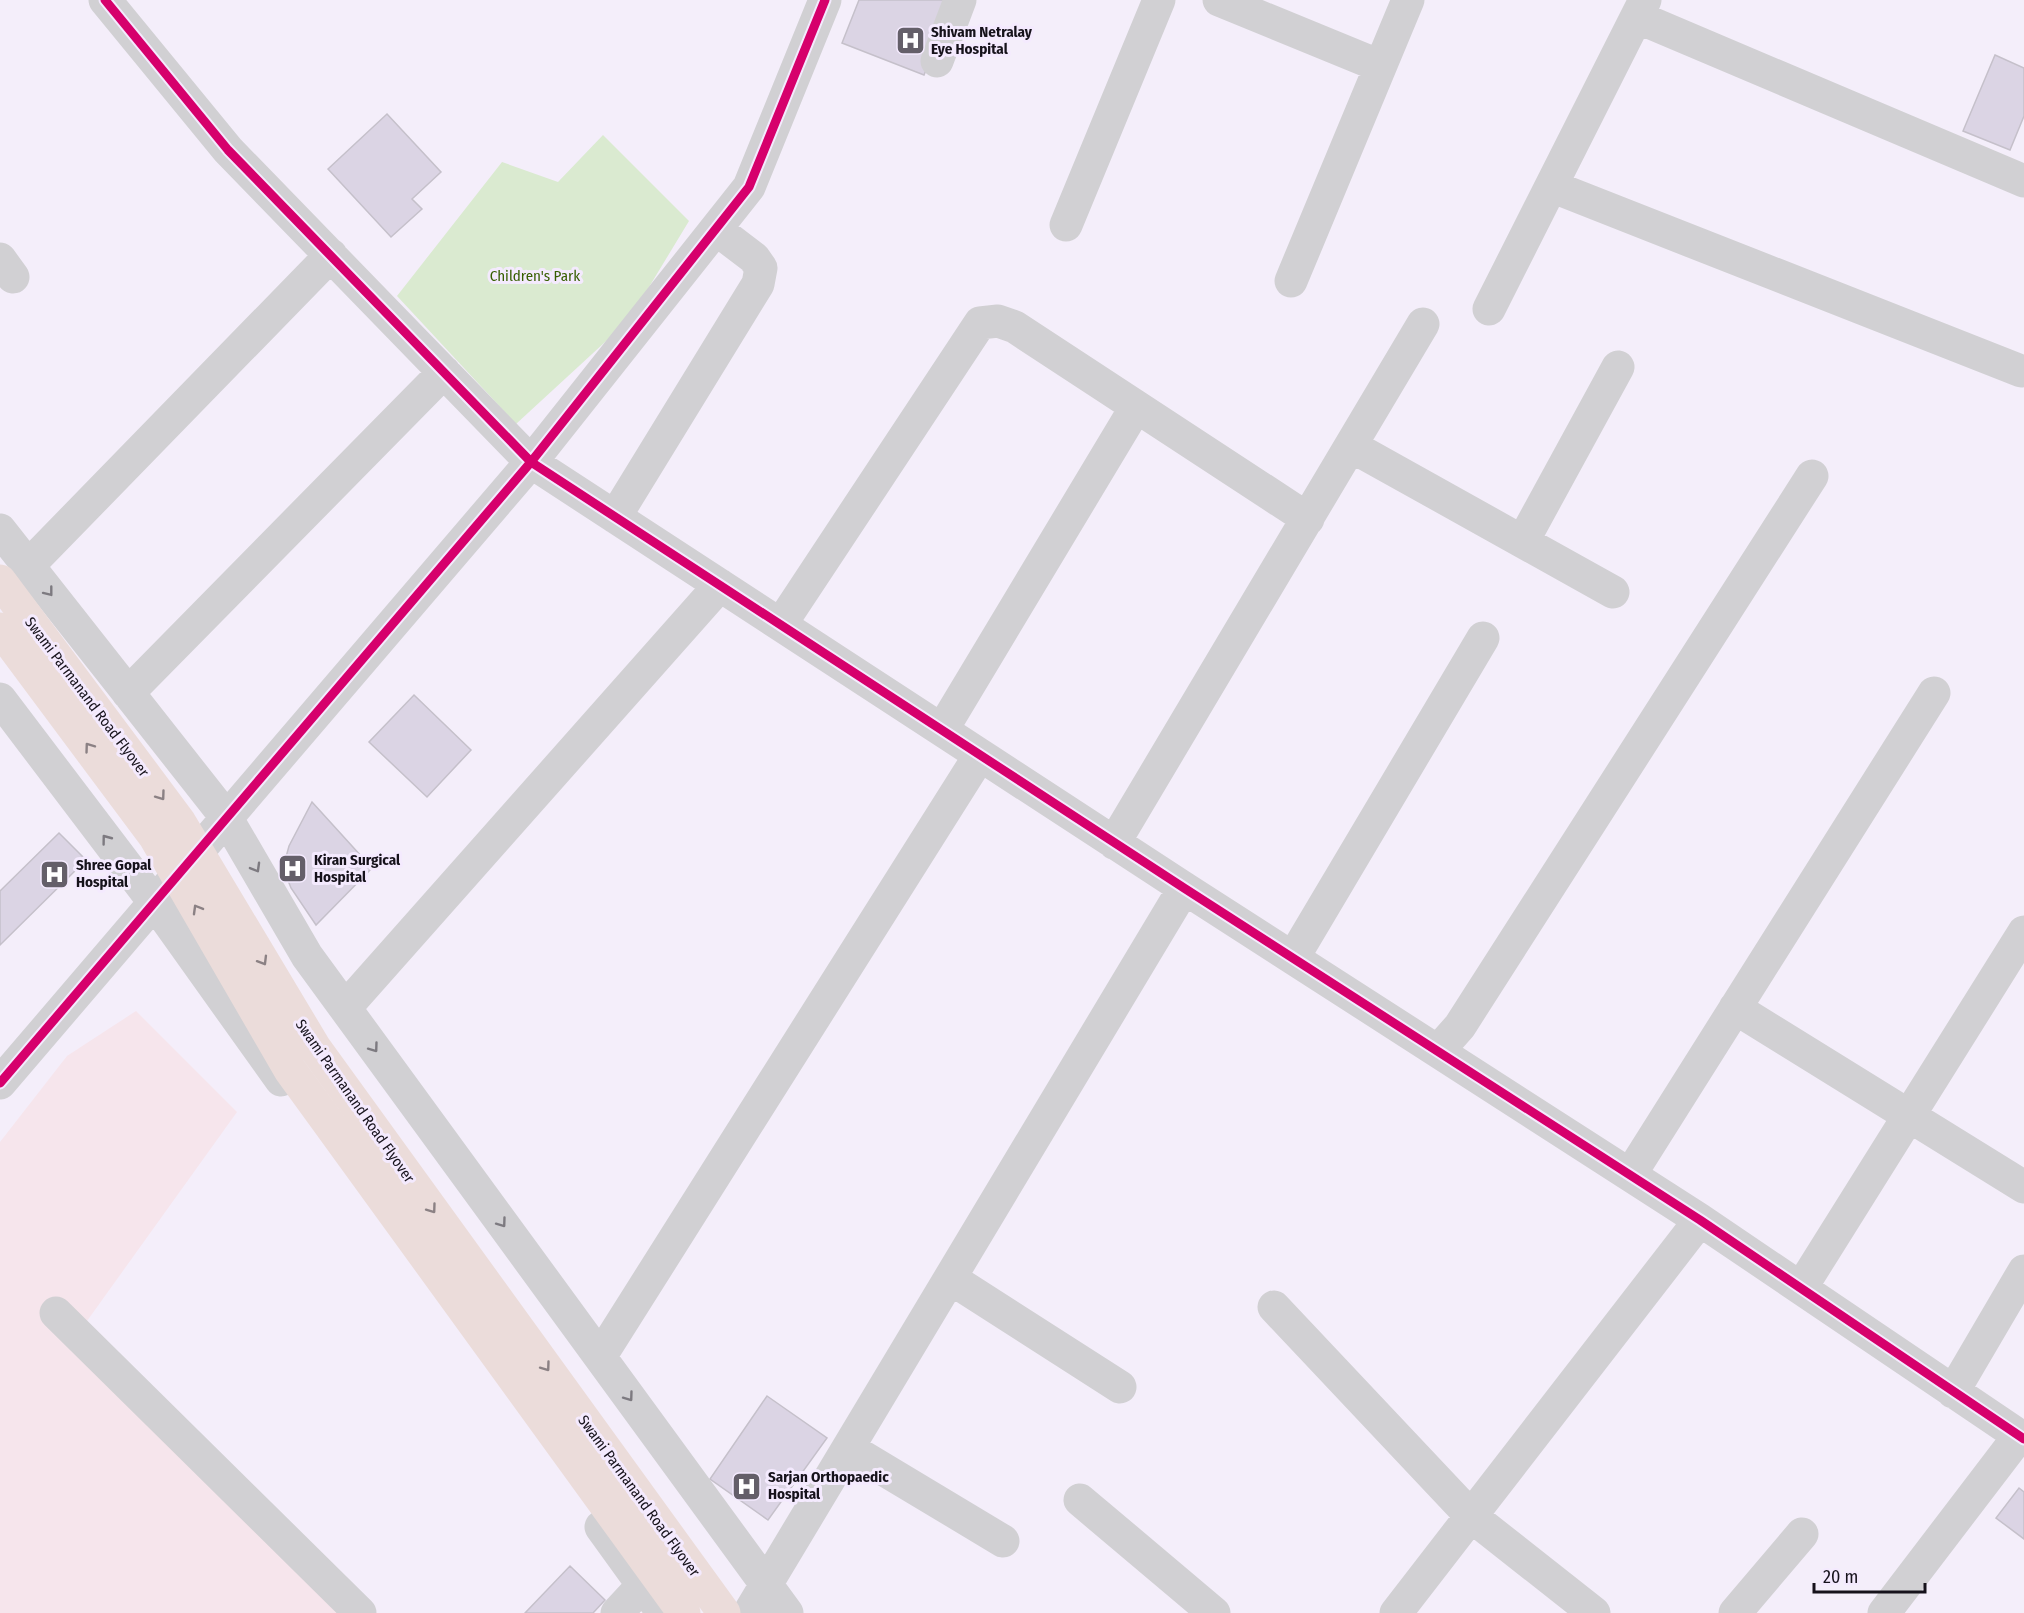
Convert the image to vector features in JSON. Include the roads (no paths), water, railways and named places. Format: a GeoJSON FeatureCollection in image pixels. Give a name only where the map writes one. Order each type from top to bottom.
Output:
{"type":"FeatureCollection","features":[{"type":"Feature","properties":{"kind":"highway","name":"Swami Parmanand Road Flyover"},"geometry":{"type":"LineString","coordinates":[[14,573],[179,821],[315,1048],[724,1613]]}},
{"type":"Feature","properties":{"kind":"highway","name":"Swami Parmanand Road Flyover"},"geometry":{"type":"LineString","coordinates":[[0,629],[155,837],[291,1070],[684,1613]]}},
{"type":"Feature","properties":{"kind":"street"},"geometry":{"type":"LineString","coordinates":[[105,0],[228,150],[531,462],[1114,843],[1700,1220],[2021,1437],[1884,1613]]}},
{"type":"Feature","properties":{"kind":"street"},"geometry":{"type":"LineString","coordinates":[[0,1083],[531,462],[749,187],[825,0]]}},
{"type":"Feature","properties":{"kind":"street"},"geometry":{"type":"LineString","coordinates":[[937,62],[960,0]]}},
{"type":"Feature","properties":{"kind":"street"},"geometry":{"type":"LineString","coordinates":[[1066,225],[1159,0]]}},
{"type":"Feature","properties":{"kind":"street"},"geometry":{"type":"LineString","coordinates":[[1219,0],[1380,66]]}},
{"type":"Feature","properties":{"kind":"street"},"geometry":{"type":"LineString","coordinates":[[1291,281],[1408,0]]}},
{"type":"Feature","properties":{"kind":"street"},"geometry":{"type":"LineString","coordinates":[[1489,309],[1641,9],[2024,181]]}},
{"type":"Feature","properties":{"kind":"street"},"geometry":{"type":"LineString","coordinates":[[1551,186],[2021,371]]}},
{"type":"Feature","properties":{"kind":"street"},"geometry":{"type":"LineString","coordinates":[[615,517],[758,284],[761,268],[754,258],[716,229]]}},
{"type":"Feature","properties":{"kind":"street"},"geometry":{"type":"LineString","coordinates":[[14,573],[331,255]]}},
{"type":"Feature","properties":{"kind":"street"},"geometry":{"type":"LineString","coordinates":[[781,624],[980,322],[998,321],[1015,327],[1308,519]]}},
{"type":"Feature","properties":{"kind":"street"},"geometry":{"type":"LineString","coordinates":[[1114,843],[1423,324]]}},
{"type":"Feature","properties":{"kind":"street"},"geometry":{"type":"LineString","coordinates":[[1523,541],[1618,368]]}},
{"type":"Feature","properties":{"kind":"street"},"geometry":{"type":"LineString","coordinates":[[128,693],[444,372]]}},
{"type":"Feature","properties":{"kind":"street"},"geometry":{"type":"LineString","coordinates":[[942,730],[1136,407]]}},
{"type":"Feature","properties":{"kind":"street"},"geometry":{"type":"LineString","coordinates":[[1351,446],[1613,592]]}},
{"type":"Feature","properties":{"kind":"street"},"geometry":{"type":"LineString","coordinates":[[1438,1051],[1460,1026],[1812,476]]}},
{"type":"Feature","properties":{"kind":"street"},"geometry":{"type":"LineString","coordinates":[[0,530],[14,573],[128,693],[226,818],[307,956],[787,1613]]}},
{"type":"Feature","properties":{"kind":"street"},"geometry":{"type":"LineString","coordinates":[[345,1008],[720,585]]}},
{"type":"Feature","properties":{"kind":"street"},"geometry":{"type":"LineString","coordinates":[[1293,958],[1484,638]]}},
{"type":"Feature","properties":{"kind":"street"},"geometry":{"type":"LineString","coordinates":[[1630,1175],[1934,693]]}},
{"type":"Feature","properties":{"kind":"street"},"geometry":{"type":"LineString","coordinates":[[0,699],[154,902],[663,1613]]}},
{"type":"Feature","properties":{"kind":"street"},"geometry":{"type":"LineString","coordinates":[[600,1357],[980,755]]}},
{"type":"Feature","properties":{"kind":"street"},"geometry":{"type":"LineString","coordinates":[[749,1613],[1184,888]]}},
{"type":"Feature","properties":{"kind":"street"},"geometry":{"type":"LineString","coordinates":[[1801,1288],[2024,932]]}},
{"type":"Feature","properties":{"kind":"street"},"geometry":{"type":"LineString","coordinates":[[1735,1008],[2024,1187]]}},
{"type":"Feature","properties":{"kind":"street"},"geometry":{"type":"LineString","coordinates":[[1396,1613],[1700,1220]]}},
{"type":"Feature","properties":{"kind":"street"},"geometry":{"type":"LineString","coordinates":[[1953,1392],[2024,1271]]}},
{"type":"Feature","properties":{"kind":"street"},"geometry":{"type":"LineString","coordinates":[[950,1278],[1120,1387]]}},
{"type":"Feature","properties":{"kind":"street"},"geometry":{"type":"LineString","coordinates":[[1274,1307],[1471,1516],[1594,1613]]}},
{"type":"Feature","properties":{"kind":"street"},"geometry":{"type":"LineString","coordinates":[[56,1313],[360,1613]]}},
{"type":"Feature","properties":{"kind":"street"},"geometry":{"type":"LineString","coordinates":[[848,1448],[1003,1541]]}},
{"type":"Feature","properties":{"kind":"street"},"geometry":{"type":"LineString","coordinates":[[1080,1500],[1214,1613]]}},
{"type":"Feature","properties":{"kind":"street"},"geometry":{"type":"LineString","coordinates":[[1735,1613],[1802,1534]]}},
{"type":"Feature","properties":{"kind":"street"},"geometry":{"type":"LineString","coordinates":[[617,1613],[643,1586]]}},
{"type":"Feature","properties":{"kind":"place","name":"Shivam Netralay Eye Hospital"},"geometry":{"type":"Point","coordinates":[910,41]}},
{"type":"Feature","properties":{"kind":"place","name":"Kiran Surgical Hospital"},"geometry":{"type":"Point","coordinates":[293,869]}},
{"type":"Feature","properties":{"kind":"place","name":"Shree Gopal Hospital"},"geometry":{"type":"Point","coordinates":[55,874]}},
{"type":"Feature","properties":{"kind":"place","name":"Sarjan Orthopaedic Hospital"},"geometry":{"type":"Point","coordinates":[747,1486]}},
{"type":"Feature","properties":{"kind":"park label","name":"Children's Park"},"geometry":{"type":"Point","coordinates":[535,276]}}]}
